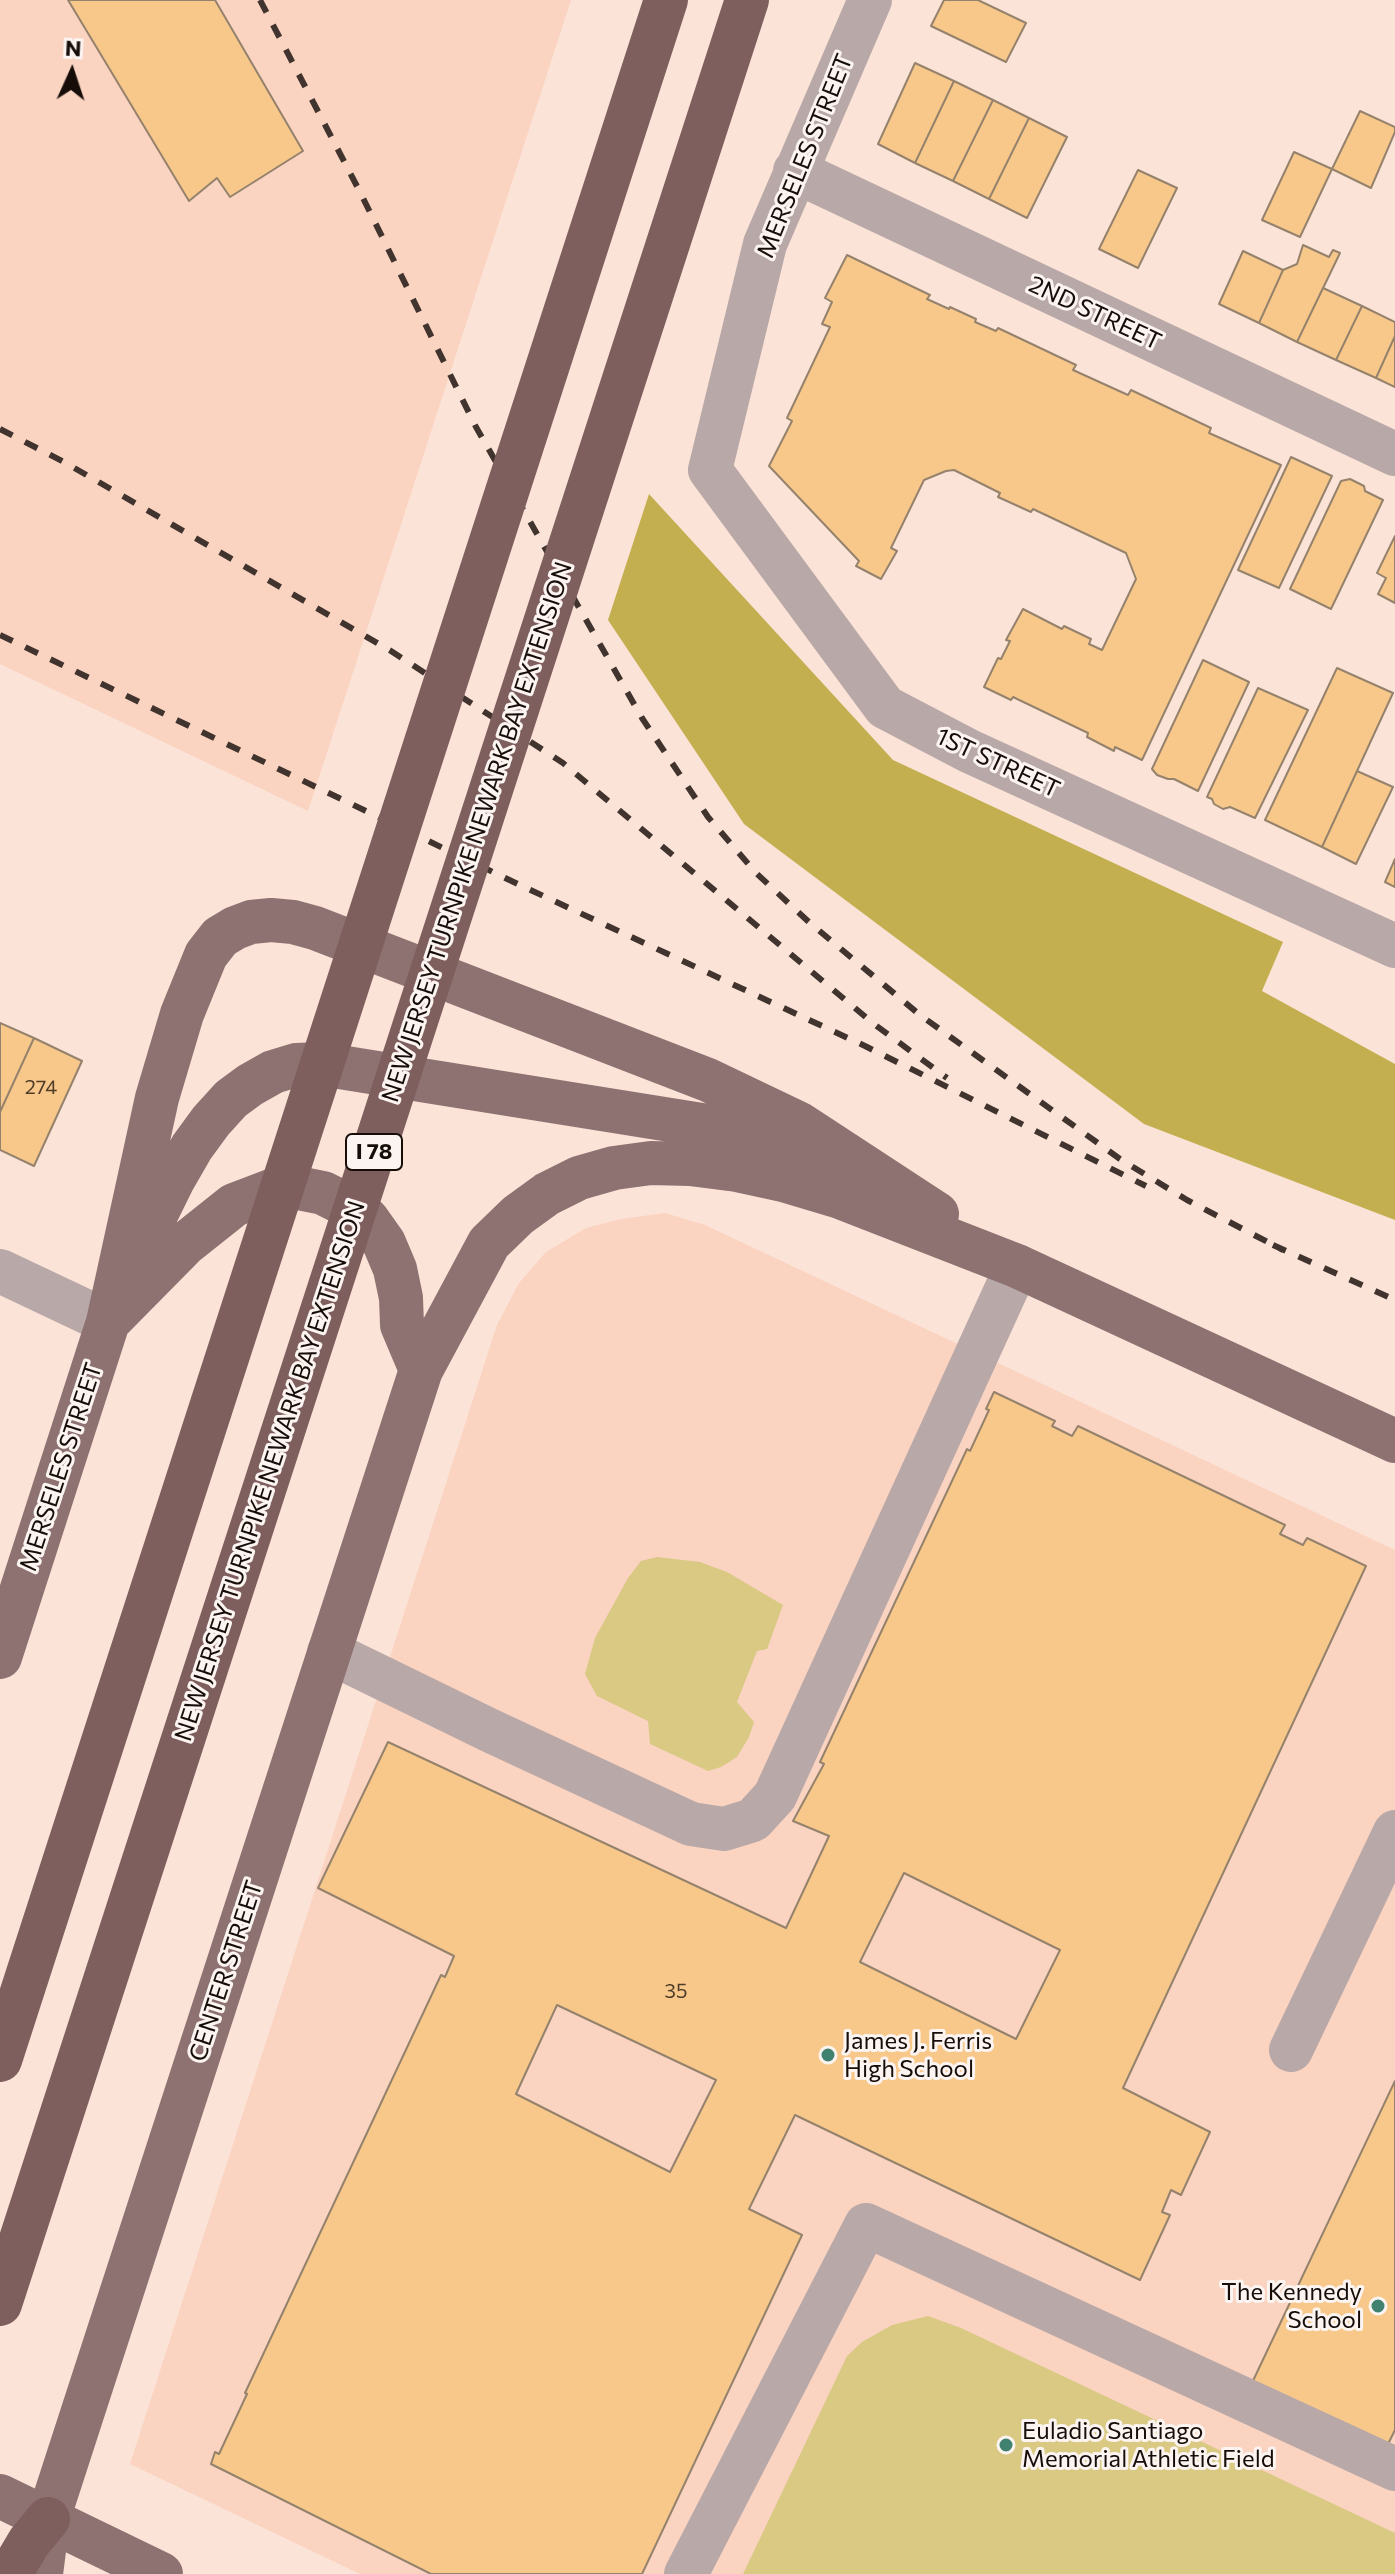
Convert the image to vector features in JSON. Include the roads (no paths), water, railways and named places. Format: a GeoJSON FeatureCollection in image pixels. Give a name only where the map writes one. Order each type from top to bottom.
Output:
{"type":"FeatureCollection","features":[{"type":"Feature","properties":{"kind":"highway"},"geometry":{"type":"LineString","coordinates":[[0,2060],[666,0]]}},
{"type":"Feature","properties":{"kind":"highway","name":"NEW JERSEY TURNPIKE NEWARK BAY EXTENSION"},"geometry":{"type":"LineString","coordinates":[[0,2304],[747,0]]}},
{"type":"Feature","properties":{"kind":"highway"},"geometry":{"type":"LineString","coordinates":[[10,2574],[29,2542],[48,2519]]}},
{"type":"Feature","properties":{"kind":"main road"},"geometry":{"type":"LineString","coordinates":[[108,1322],[157,1098],[182,1014],[206,955],[220,937],[235,928],[251,922],[293,922],[708,1080],[798,1123],[1017,1266],[1395,1441]]}},
{"type":"Feature","properties":{"kind":"main road"},"geometry":{"type":"LineString","coordinates":[[108,1322],[146,1234],[198,1138],[231,1099],[273,1072],[296,1065],[321,1064],[714,1127],[780,1147],[927,1208]]}},
{"type":"Feature","properties":{"kind":"main road","name":"CENTER STREET"},"geometry":{"type":"LineString","coordinates":[[41,2574],[48,2519],[421,1370],[489,1243],[518,1215],[547,1194],[579,1178],[614,1168],[651,1163],[690,1164],[783,1180],[840,1197],[1017,1266]]}},
{"type":"Feature","properties":{"kind":"main road"},"geometry":{"type":"LineString","coordinates":[[108,1322],[185,1244],[234,1205],[276,1189],[298,1188],[323,1193],[343,1203],[367,1219],[384,1243],[395,1269],[402,1325],[421,1370]]}},
{"type":"Feature","properties":{"kind":"main road","name":"MERSELES STREET"},"geometry":{"type":"LineString","coordinates":[[0,1657],[108,1322]]}},
{"type":"Feature","properties":{"kind":"main road"},"geometry":{"type":"LineString","coordinates":[[0,2496],[161,2574]]}},
{"type":"Feature","properties":{"kind":"street","name":"MERSELES STREET"},"geometry":{"type":"LineString","coordinates":[[713,455],[765,244],[870,0]]}},
{"type":"Feature","properties":{"kind":"street","name":"2ND STREET"},"geometry":{"type":"LineString","coordinates":[[795,171],[1395,454]]}},
{"type":"Feature","properties":{"kind":"street","name":"1ST STREET"},"geometry":{"type":"LineString","coordinates":[[713,455],[710,470],[885,707],[969,751],[1395,946]]}},
{"type":"Feature","properties":{"kind":"street"},"geometry":{"type":"LineString","coordinates":[[329,1652],[691,1824],[724,1829],[753,1820],[775,1796],[1017,1266]]}},
{"type":"Feature","properties":{"kind":"street"},"geometry":{"type":"LineString","coordinates":[[0,1271],[108,1322]]}},
{"type":"Feature","properties":{"kind":"street"},"geometry":{"type":"LineString","coordinates":[[1291,2050],[1395,1832]]}},
{"type":"Feature","properties":{"kind":"street"},"geometry":{"type":"LineString","coordinates":[[686,2574],[866,2225],[1395,2469]]}},
{"type":"Feature","properties":{"kind":"railway"},"geometry":{"type":"LineString","coordinates":[[260,0],[360,192],[476,427],[642,718],[708,817],[756,873],[810,923],[920,1015],[1120,1159],[1187,1200],[1283,1250]]}},
{"type":"Feature","properties":{"kind":"railway"},"geometry":{"type":"LineString","coordinates":[[0,429],[64,462],[391,651],[563,763],[874,1024],[947,1078]]}},
{"type":"Feature","properties":{"kind":"railway"},"geometry":{"type":"LineString","coordinates":[[0,635],[522,886],[865,1046],[1146,1186]]}},
{"type":"Feature","properties":{"kind":"railway"},"geometry":{"type":"LineString","coordinates":[[1273,1245],[1395,1300]]}},
{"type":"Feature","properties":{"kind":"place","name":"James J. Ferris High School"},"geometry":{"type":"Point","coordinates":[828,2055]}},
{"type":"Feature","properties":{"kind":"place","name":"The Kennedy School"},"geometry":{"type":"Point","coordinates":[1378,2306]}},
{"type":"Feature","properties":{"kind":"place","name":"Euladio Santiago Memorial Athletic Field"},"geometry":{"type":"Point","coordinates":[1006,2445]}}]}
